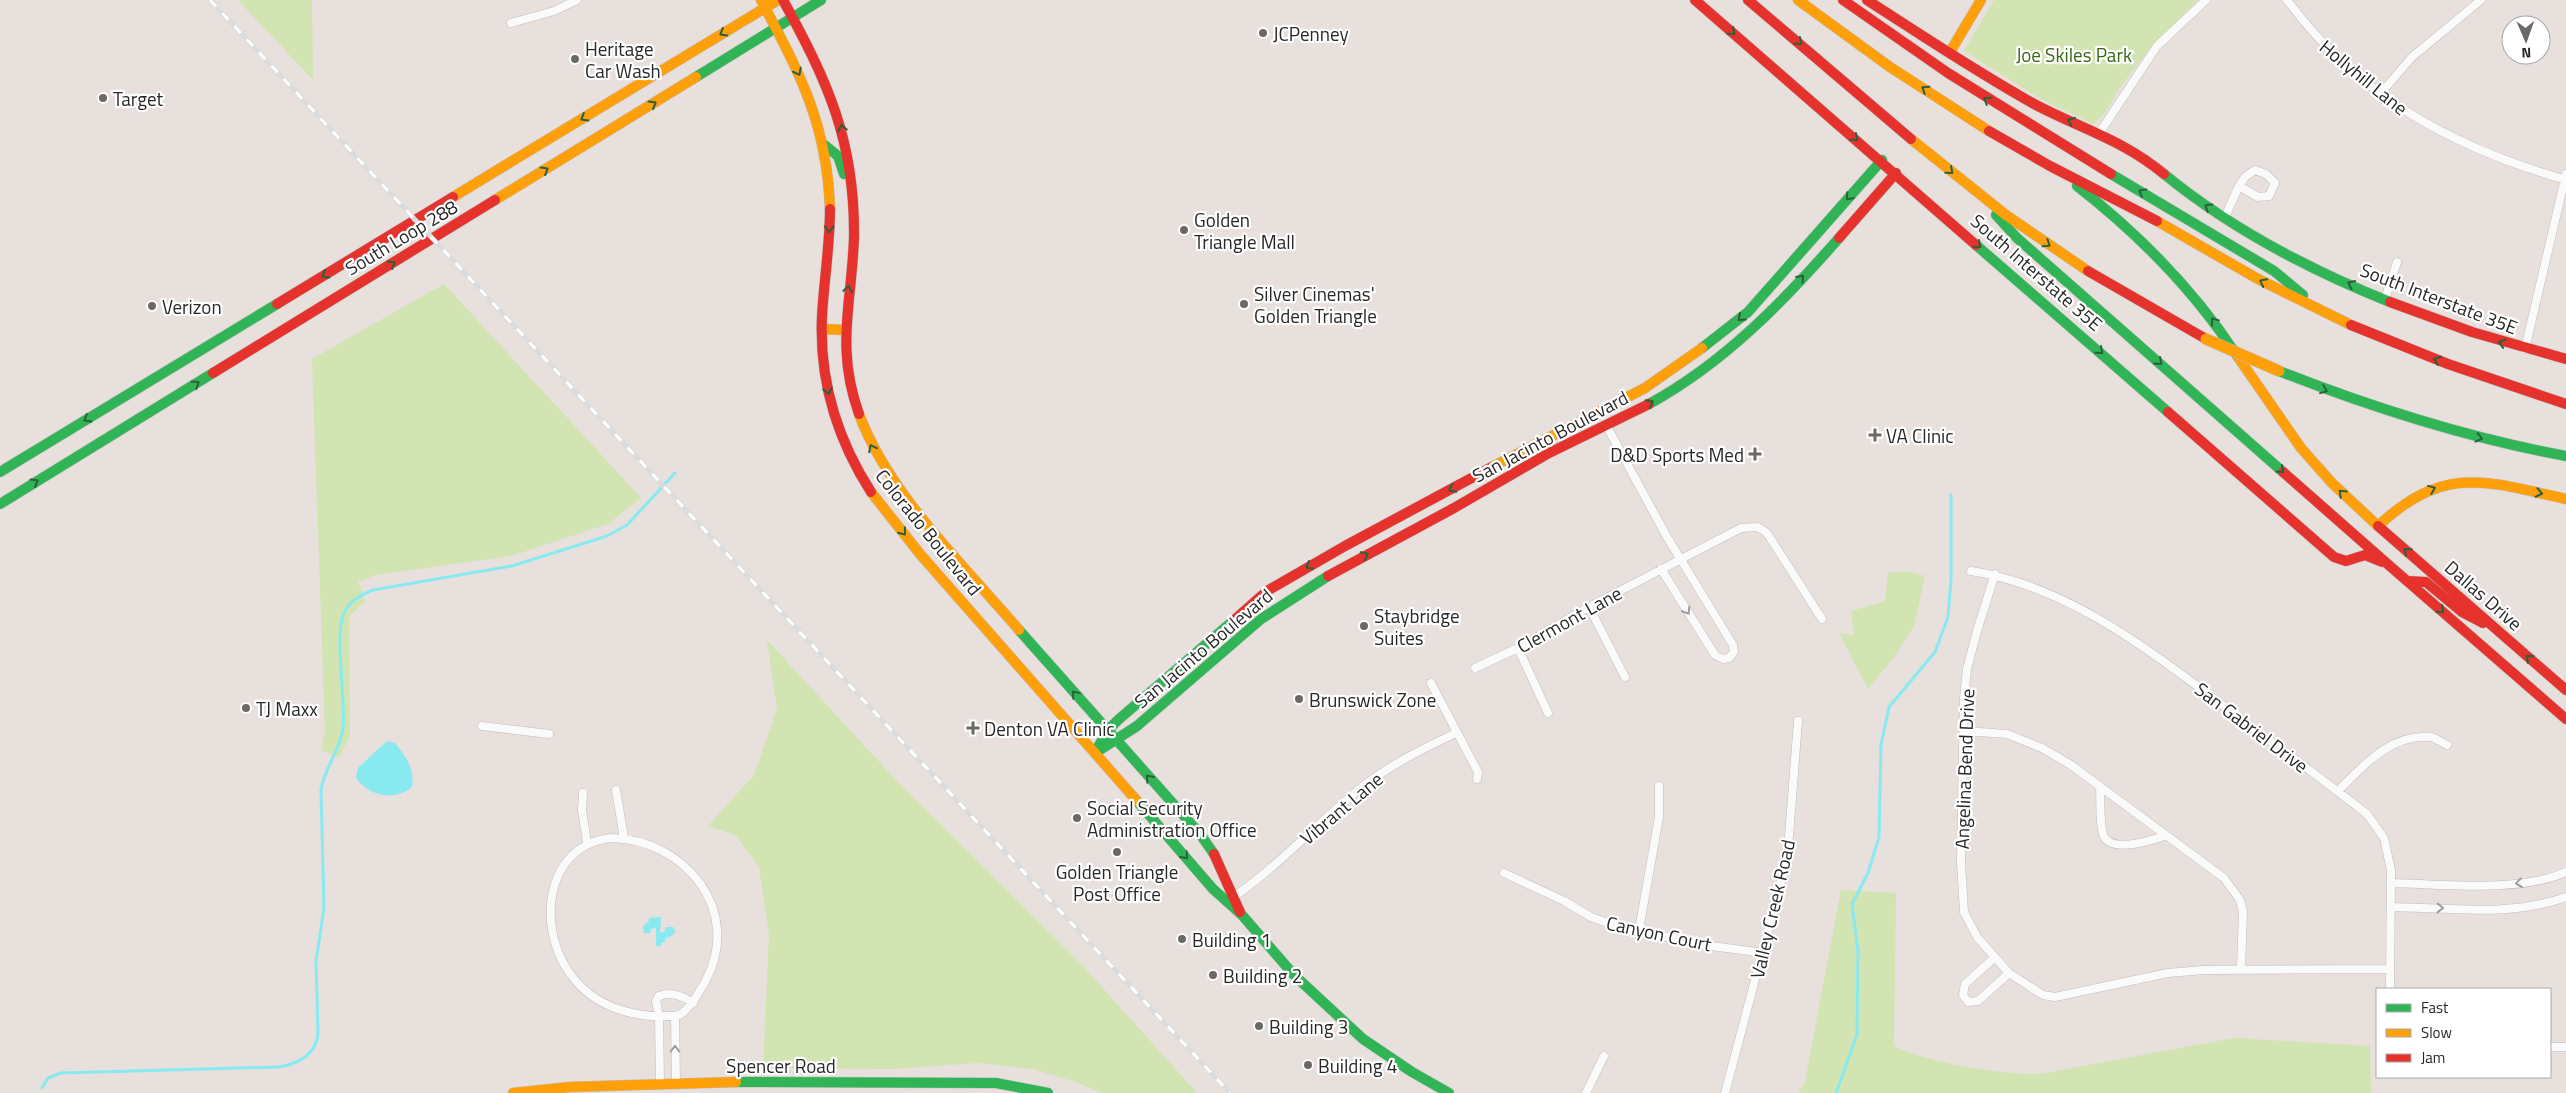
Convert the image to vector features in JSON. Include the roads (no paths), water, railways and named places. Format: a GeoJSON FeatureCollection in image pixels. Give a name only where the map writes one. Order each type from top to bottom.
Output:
{"type":"FeatureCollection","features":[{"type":"Feature","properties":{"kind":"main road","name":"South Loop 288"},"geometry":{"type":"LineString","coordinates":[[0,472],[763,4],[778,0]]}},
{"type":"Feature","properties":{"kind":"main road","name":"Colorado Boulevard"},"geometry":{"type":"LineString","coordinates":[[782,0],[793,18],[832,97],[840,119],[848,159],[853,231],[845,330],[847,362],[852,391],[864,432],[880,462],[914,508],[1107,731],[1200,834],[1218,859],[1242,916]]}},
{"type":"Feature","properties":{"kind":"main road","name":"South Loop 288"},"geometry":{"type":"LineString","coordinates":[[0,504],[821,0]]}},
{"type":"Feature","properties":{"kind":"main road","name":"South Interstate 35E"},"geometry":{"type":"LineString","coordinates":[[1695,0],[1882,160],[2334,557],[2346,561],[2357,557],[2370,556],[2391,567]]}},
{"type":"Feature","properties":{"kind":"main road"},"geometry":{"type":"LineString","coordinates":[[1748,0],[1979,195],[2094,276],[2154,312],[2206,339],[2349,400],[2415,421],[2482,439],[2566,456]]}},
{"type":"Feature","properties":{"kind":"main road"},"geometry":{"type":"LineString","coordinates":[[1798,0],[1833,27],[1980,126],[2053,168],[2117,199],[2258,279],[2322,311],[2416,352],[2507,386],[2566,404]]}},
{"type":"Feature","properties":{"kind":"main road"},"geometry":{"type":"LineString","coordinates":[[1843,0],[1901,43],[1999,108],[2274,271],[2322,311]]}},
{"type":"Feature","properties":{"kind":"main road","name":"South Interstate 35E"},"geometry":{"type":"LineString","coordinates":[[1867,0],[2039,106],[2100,132],[2132,150],[2205,206],[2285,251],[2385,299],[2475,334],[2525,350],[2566,359]]}},
{"type":"Feature","properties":{"kind":"main road"},"geometry":{"type":"LineString","coordinates":[[1950,52],[1982,0]]}},
{"type":"Feature","properties":{"kind":"main road","name":"Colorado Boulevard"},"geometry":{"type":"LineString","coordinates":[[763,4],[801,76],[816,116],[823,144],[829,187],[830,227],[824,281],[823,365],[837,428],[852,462],[880,506],[920,554],[1213,889],[1242,916],[1294,975],[1356,1033],[1412,1072],[1449,1093]]}},
{"type":"Feature","properties":{"kind":"main road"},"geometry":{"type":"LineString","coordinates":[[823,144],[833,149],[842,162],[849,220],[853,231]]}},
{"type":"Feature","properties":{"kind":"main road","name":"San Jacinto Boulevard"},"geometry":{"type":"LineString","coordinates":[[1095,753],[1107,731],[1267,591],[1595,412],[1645,388],[1718,338],[1761,298],[1882,160]]}},
{"type":"Feature","properties":{"kind":"main road","name":"Dallas Drive"},"geometry":{"type":"LineString","coordinates":[[2053,168],[2112,212],[2172,271],[2224,334],[2292,437],[2330,482],[2566,690]]}},
{"type":"Feature","properties":{"kind":"main road","name":"San Jacinto Boulevard"},"geometry":{"type":"LineString","coordinates":[[1095,753],[1118,742],[1270,611],[1290,598],[1326,576],[1589,433],[1654,401],[1698,374],[1728,351],[1768,315],[1896,173]]}},
{"type":"Feature","properties":{"kind":"main road"},"geometry":{"type":"LineString","coordinates":[[1979,195],[2017,238],[2566,719]]}},
{"type":"Feature","properties":{"kind":"main road"},"geometry":{"type":"LineString","coordinates":[[822,329],[845,330]]}},
{"type":"Feature","properties":{"kind":"main road"},"geometry":{"type":"LineString","coordinates":[[1718,338],[1728,351]]}},
{"type":"Feature","properties":{"kind":"main road"},"geometry":{"type":"LineString","coordinates":[[1595,412],[1606,425]]}},
{"type":"Feature","properties":{"kind":"main road"},"geometry":{"type":"LineString","coordinates":[[1582,419],[1589,433]]}},
{"type":"Feature","properties":{"kind":"main road"},"geometry":{"type":"LineString","coordinates":[[2378,526],[2404,504],[2438,486],[2482,484],[2566,499]]}},
{"type":"Feature","properties":{"kind":"main road"},"geometry":{"type":"LineString","coordinates":[[1402,516],[1411,531]]}},
{"type":"Feature","properties":{"kind":"main road"},"geometry":{"type":"LineString","coordinates":[[2407,581],[2426,582],[2462,612],[2500,632]]}},
{"type":"Feature","properties":{"kind":"main road"},"geometry":{"type":"LineString","coordinates":[[1202,646],[1207,664]]}},
{"type":"Feature","properties":{"kind":"main road"},"geometry":{"type":"LineString","coordinates":[[1191,656],[1207,664]]}},
{"type":"Feature","properties":{"kind":"main road","name":"Spencer Road"},"geometry":{"type":"LineString","coordinates":[[513,1093],[570,1087],[676,1082],[996,1083],[1048,1093]]}},
{"type":"Feature","properties":{"kind":"street"},"geometry":{"type":"LineString","coordinates":[[510,23],[554,11],[577,0]]}},
{"type":"Feature","properties":{"kind":"street"},"geometry":{"type":"LineString","coordinates":[[2100,132],[2157,46],[2206,0]]}},
{"type":"Feature","properties":{"kind":"street","name":"Hollyhill Lane"},"geometry":{"type":"LineString","coordinates":[[2287,0],[2311,33],[2398,108],[2456,141],[2566,178]]}},
{"type":"Feature","properties":{"kind":"street"},"geometry":{"type":"LineString","coordinates":[[2380,94],[2412,56],[2482,0]]}},
{"type":"Feature","properties":{"kind":"street"},"geometry":{"type":"LineString","coordinates":[[2525,350],[2566,178]]}},
{"type":"Feature","properties":{"kind":"street"},"geometry":{"type":"LineString","coordinates":[[2226,217],[2239,186]]}},
{"type":"Feature","properties":{"kind":"street"},"geometry":{"type":"LineString","coordinates":[[2385,299],[2397,262]]}},
{"type":"Feature","properties":{"kind":"street"},"geometry":{"type":"LineString","coordinates":[[1606,425],[1681,560],[1734,645],[1734,652],[1730,658],[1723,659],[1715,655],[1662,569]]}},
{"type":"Feature","properties":{"kind":"street","name":"Clermont Lane"},"geometry":{"type":"LineString","coordinates":[[1475,668],[1518,648],[1589,607],[1741,528],[1758,527],[1767,533],[1822,619]]}},
{"type":"Feature","properties":{"kind":"street","name":"San Gabriel Drive"},"geometry":{"type":"LineString","coordinates":[[1971,571],[1995,574],[2082,608],[2117,629],[2184,676],[2367,814],[2384,838],[2392,883],[2390,988]]}},
{"type":"Feature","properties":{"kind":"street","name":"Angelina Bend Drive"},"geometry":{"type":"LineString","coordinates":[[1995,574],[1977,631],[1968,669],[1964,731],[1962,900],[1964,912],[1970,925],[1994,958],[2009,973],[2043,995],[2055,997],[2168,973],[2241,968],[2390,969]]}},
{"type":"Feature","properties":{"kind":"street"},"geometry":{"type":"LineString","coordinates":[[1589,607],[1625,676]]}},
{"type":"Feature","properties":{"kind":"street"},"geometry":{"type":"LineString","coordinates":[[1518,648],[1548,712]]}},
{"type":"Feature","properties":{"kind":"street"},"geometry":{"type":"LineString","coordinates":[[1431,683],[1478,772],[1477,779]]}},
{"type":"Feature","properties":{"kind":"street","name":"Valley Creek Road"},"geometry":{"type":"LineString","coordinates":[[1725,1093],[1764,953],[1781,882],[1789,836],[1798,721]]}},
{"type":"Feature","properties":{"kind":"street"},"geometry":{"type":"LineString","coordinates":[[482,726],[549,734]]}},
{"type":"Feature","properties":{"kind":"street"},"geometry":{"type":"LineString","coordinates":[[1964,731],[2007,734],[2042,748],[2071,765],[2164,836],[2224,878],[2240,900],[2243,912],[2241,968]]}},
{"type":"Feature","properties":{"kind":"street","name":"Vibrant Lane"},"geometry":{"type":"LineString","coordinates":[[1235,896],[1254,883],[1366,784],[1399,761],[1456,733]]}},
{"type":"Feature","properties":{"kind":"street"},"geometry":{"type":"LineString","coordinates":[[2338,791],[2376,754],[2404,740],[2431,737],[2447,745]]}},
{"type":"Feature","properties":{"kind":"street"},"geometry":{"type":"LineString","coordinates":[[1639,930],[1659,816],[1659,786]]}},
{"type":"Feature","properties":{"kind":"street"},"geometry":{"type":"LineString","coordinates":[[2100,786],[2103,834],[2107,842],[2118,846],[2164,836]]}},
{"type":"Feature","properties":{"kind":"street"},"geometry":{"type":"LineString","coordinates":[[616,790],[624,838]]}},
{"type":"Feature","properties":{"kind":"street"},"geometry":{"type":"LineString","coordinates":[[583,793],[582,810],[587,843]]}},
{"type":"Feature","properties":{"kind":"street"},"geometry":{"type":"LineString","coordinates":[[624,838],[651,845],[675,857],[696,878],[711,902],[716,926],[717,949],[712,967],[693,1003],[680,1015],[659,1016],[630,1013],[598,999],[574,979],[559,953],[551,920],[553,886],[568,859],[587,843],[603,839],[624,838]]}},
{"type":"Feature","properties":{"kind":"street"},"geometry":{"type":"LineString","coordinates":[[2392,883],[2512,884],[2537,881],[2566,872]]}},
{"type":"Feature","properties":{"kind":"street","name":"Canyon Court"},"geometry":{"type":"LineString","coordinates":[[1504,873],[1564,901],[1591,917],[1616,926],[1704,945],[1764,953]]}},
{"type":"Feature","properties":{"kind":"street"},"geometry":{"type":"LineString","coordinates":[[2391,907],[2494,909],[2530,906],[2566,897]]}},
{"type":"Feature","properties":{"kind":"street"},"geometry":{"type":"LineString","coordinates":[[1994,958],[1965,984],[1963,995],[1968,1002],[1978,1001],[2009,973]]}},
{"type":"Feature","properties":{"kind":"street"},"geometry":{"type":"LineString","coordinates":[[660,1083],[659,1016],[656,1001],[664,994],[685,997],[693,1003]]}},
{"type":"Feature","properties":{"kind":"street"},"geometry":{"type":"LineString","coordinates":[[675,1016],[676,1082]]}},
{"type":"Feature","properties":{"kind":"street"},"geometry":{"type":"LineString","coordinates":[[2551,1047],[2566,1047]]}},
{"type":"Feature","properties":{"kind":"street"},"geometry":{"type":"LineString","coordinates":[[1586,1093],[1604,1056]]}},
{"type":"Feature","properties":{"kind":"water"},"geometry":{"type":"Polygon","coordinates":[[[387,741],[395,743],[403,753],[411,769],[413,781],[412,787],[405,792],[382,795],[368,789],[356,778],[358,768],[387,741]]]}},
{"type":"Feature","properties":{"kind":"water"},"geometry":{"type":"Polygon","coordinates":[[[661,917],[660,933],[664,932],[666,927],[673,927],[676,932],[670,937],[665,938],[665,942],[661,943],[661,946],[656,946],[656,928],[651,929],[650,933],[644,933],[643,926],[649,921],[649,918],[661,917]]]}},
{"type":"Feature","properties":{"kind":"waterway"},"geometry":{"type":"LineString","coordinates":[[42,1088],[48,1078],[61,1073],[278,1067],[293,1064],[310,1053],[317,1041],[318,1033],[316,961],[324,908],[321,790],[325,774],[339,745],[343,729],[340,637],[341,623],[346,609],[356,599],[373,590],[512,566],[607,536],[627,525],[675,473]]}},
{"type":"Feature","properties":{"kind":"waterway"},"geometry":{"type":"LineString","coordinates":[[1836,1093],[1857,1035],[1858,951],[1852,904],[1868,873],[1879,837],[1881,745],[1889,707],[1935,652],[1948,617],[1951,580],[1951,495]]}},
{"type":"Feature","properties":{"kind":"railway"},"geometry":{"type":"LineString","coordinates":[[210,0],[1230,1093]]}},
{"type":"Feature","properties":{"kind":"place","name":"JCPenney"},"geometry":{"type":"Point","coordinates":[1263,33]}},
{"type":"Feature","properties":{"kind":"place","name":"Heritage Car Wash"},"geometry":{"type":"Point","coordinates":[575,59]}},
{"type":"Feature","properties":{"kind":"place","name":"Target"},"geometry":{"type":"Point","coordinates":[103,98]}},
{"type":"Feature","properties":{"kind":"place","name":"Golden Triangle Mall"},"geometry":{"type":"Point","coordinates":[1184,230]}},
{"type":"Feature","properties":{"kind":"place","name":"Silver Cinemas' Golden Triangle"},"geometry":{"type":"Point","coordinates":[1244,304]}},
{"type":"Feature","properties":{"kind":"place","name":"Verizon"},"geometry":{"type":"Point","coordinates":[152,306]}},
{"type":"Feature","properties":{"kind":"place","name":"VA Clinic"},"geometry":{"type":"Point","coordinates":[1875,435]}},
{"type":"Feature","properties":{"kind":"place","name":"D&D Sports Med"},"geometry":{"type":"Point","coordinates":[1755,454]}},
{"type":"Feature","properties":{"kind":"place","name":"Staybridge Suites"},"geometry":{"type":"Point","coordinates":[1364,626]}},
{"type":"Feature","properties":{"kind":"place","name":"Brunswick Zone"},"geometry":{"type":"Point","coordinates":[1299,699]}},
{"type":"Feature","properties":{"kind":"place","name":"TJ Maxx"},"geometry":{"type":"Point","coordinates":[246,708]}},
{"type":"Feature","properties":{"kind":"place","name":"Denton VA Clinic"},"geometry":{"type":"Point","coordinates":[973,728]}},
{"type":"Feature","properties":{"kind":"place","name":"Social Security Administration Office"},"geometry":{"type":"Point","coordinates":[1077,818]}},
{"type":"Feature","properties":{"kind":"place","name":"Golden Triangle Post Office"},"geometry":{"type":"Point","coordinates":[1117,852]}},
{"type":"Feature","properties":{"kind":"place","name":"Building 1"},"geometry":{"type":"Point","coordinates":[1182,939]}},
{"type":"Feature","properties":{"kind":"place","name":"Building 2"},"geometry":{"type":"Point","coordinates":[1213,975]}},
{"type":"Feature","properties":{"kind":"place","name":"Building 3"},"geometry":{"type":"Point","coordinates":[1259,1026]}},
{"type":"Feature","properties":{"kind":"place","name":"Building 4"},"geometry":{"type":"Point","coordinates":[1308,1065]}},
{"type":"Feature","properties":{"kind":"park label","name":"Joe Skiles Park"},"geometry":{"type":"Point","coordinates":[2074,54]}}]}
